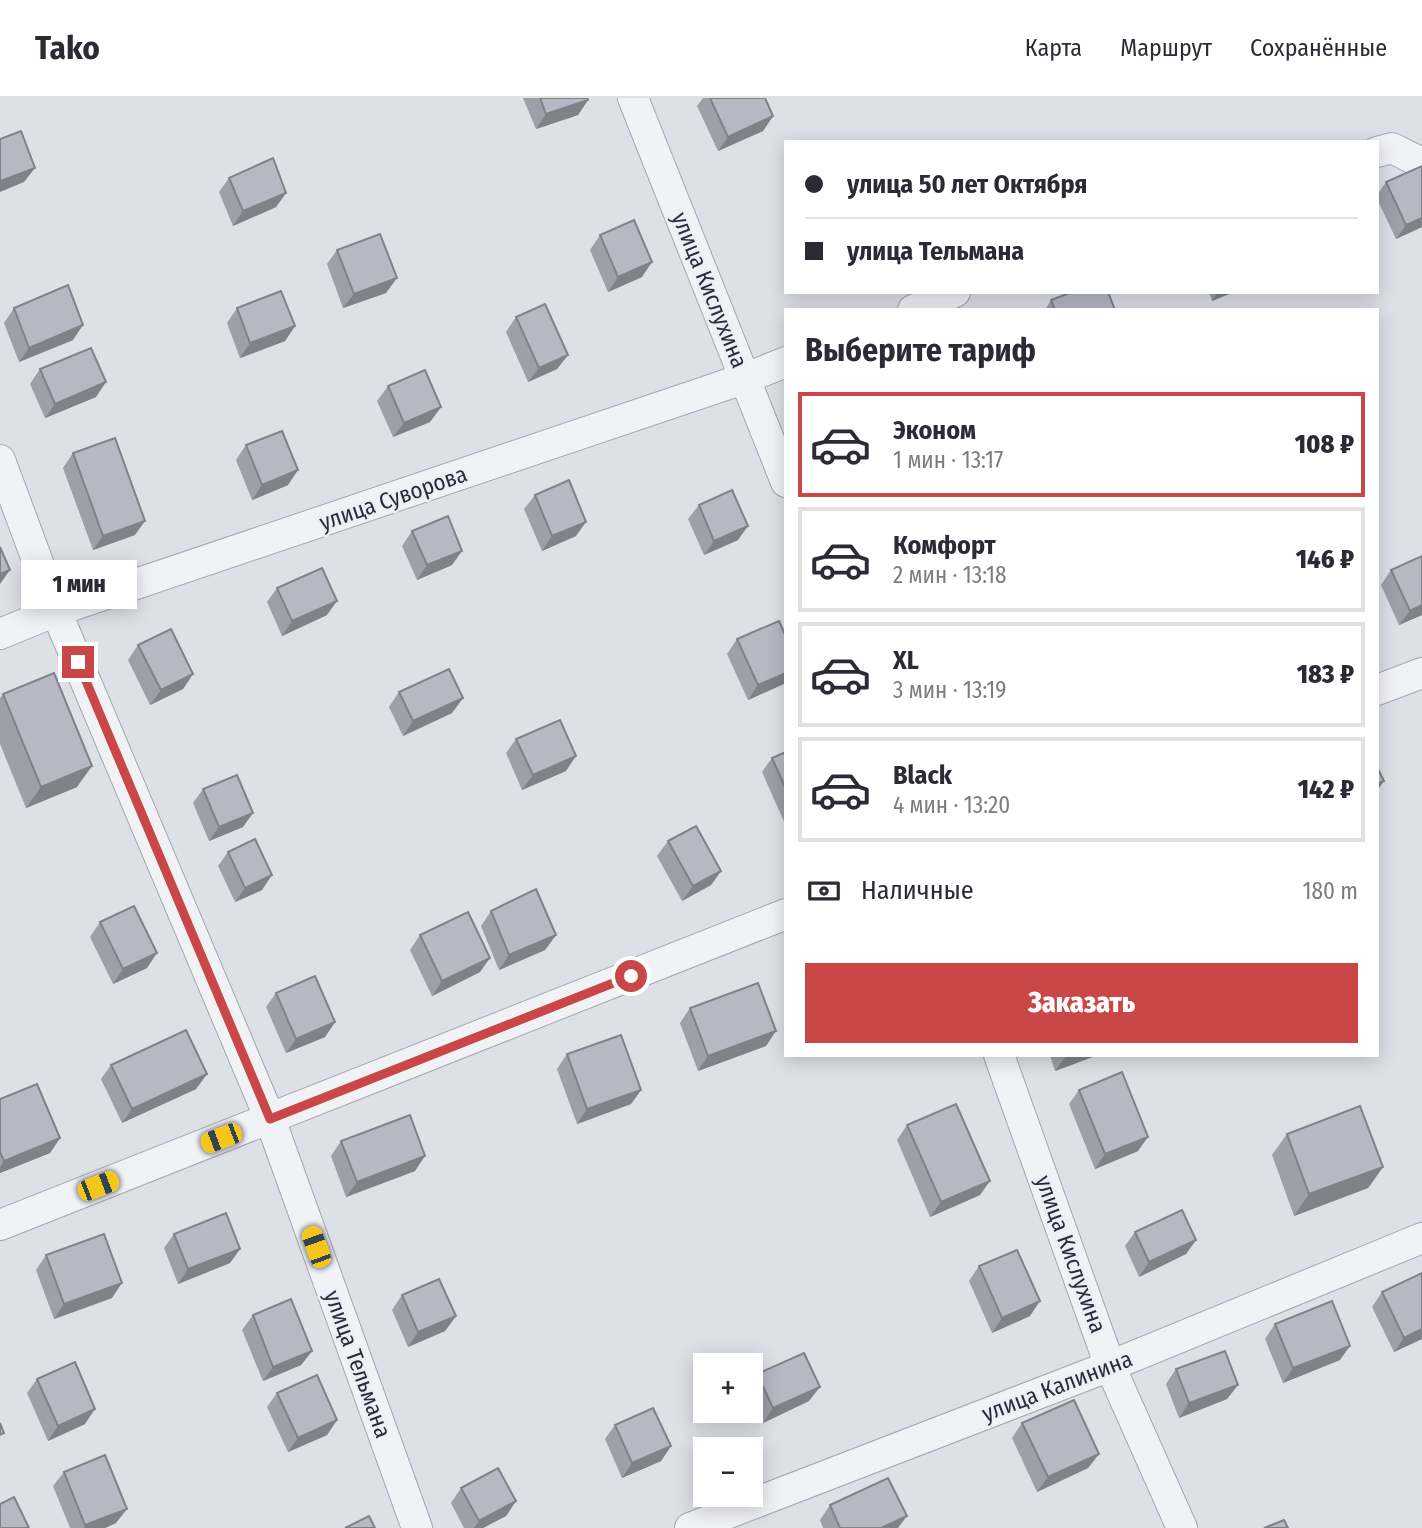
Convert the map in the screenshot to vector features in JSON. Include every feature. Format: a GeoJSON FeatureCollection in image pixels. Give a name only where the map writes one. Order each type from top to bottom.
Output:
{"type":"FeatureCollection","features":[{"type":"Feature","properties":{"kind":"street","name":"улица Кислухина"},"geometry":{"type":"LineString","coordinates":[[633,98],[784,477]]}},
{"type":"Feature","properties":{"kind":"street"},"geometry":{"type":"LineString","coordinates":[[1385,150],[1422,163]]}},
{"type":"Feature","properties":{"kind":"street"},"geometry":{"type":"LineString","coordinates":[[918,308],[950,294]]}},
{"type":"Feature","properties":{"kind":"street","name":"улица Суворова"},"geometry":{"type":"LineString","coordinates":[[0,635],[56,611],[746,378],[784,363]]}},
{"type":"Feature","properties":{"kind":"street","name":"улица Тельмана"},"geometry":{"type":"LineString","coordinates":[[0,460],[56,611],[270,1119],[417,1528]]}},
{"type":"Feature","properties":{"kind":"street"},"geometry":{"type":"LineString","coordinates":[[1379,689],[1422,673]]}},
{"type":"Feature","properties":{"kind":"street"},"geometry":{"type":"LineString","coordinates":[[0,1225],[784,915]]}},
{"type":"Feature","properties":{"kind":"street","name":"улица Кислухина"},"geometry":{"type":"LineString","coordinates":[[1000,1057],[1110,1366],[1182,1528]]}},
{"type":"Feature","properties":{"kind":"street","name":"улица Калинина"},"geometry":{"type":"LineString","coordinates":[[690,1528],[1110,1366],[1422,1238]]}},
{"type":"Feature","properties":{"kind":"building"},"geometry":{"type":"Polygon","coordinates":[[[540,98],[587,98],[588,100],[546,114],[540,98]]]}},
{"type":"Feature","properties":{"kind":"building"},"geometry":{"type":"Polygon","coordinates":[[[710,98],[765,98],[773,116],[728,137],[710,98]]]}},
{"type":"Feature","properties":{"kind":"building"},"geometry":{"type":"Polygon","coordinates":[[[21,131],[35,168],[0,181],[0,139],[21,131]]]}},
{"type":"Feature","properties":{"kind":"building"},"geometry":{"type":"Polygon","coordinates":[[[273,158],[286,193],[243,211],[229,178],[273,158]]]}},
{"type":"Feature","properties":{"kind":"building"},"geometry":{"type":"Polygon","coordinates":[[[1422,166],[1422,218],[1406,225],[1386,182],[1422,166]]]}},
{"type":"Feature","properties":{"kind":"building"},"geometry":{"type":"Polygon","coordinates":[[[634,220],[652,262],[618,277],[600,235],[634,220]]]}},
{"type":"Feature","properties":{"kind":"building"},"geometry":{"type":"Polygon","coordinates":[[[380,234],[397,278],[354,294],[337,250],[380,234]]]}},
{"type":"Feature","properties":{"kind":"building"},"geometry":{"type":"Polygon","coordinates":[[[68,285],[83,325],[29,348],[14,308],[68,285]]]}},
{"type":"Feature","properties":{"kind":"building"},"geometry":{"type":"Polygon","coordinates":[[[281,291],[295,326],[250,343],[237,308],[281,291]]]}},
{"type":"Feature","properties":{"kind":"building"},"geometry":{"type":"Polygon","coordinates":[[[1067,294],[1109,294],[1114,308],[1054,308],[1051,300],[1067,294]]]}},
{"type":"Feature","properties":{"kind":"building"},"geometry":{"type":"Polygon","coordinates":[[[545,304],[568,355],[539,368],[516,317],[545,304]]]}},
{"type":"Feature","properties":{"kind":"building"},"geometry":{"type":"Polygon","coordinates":[[[91,348],[106,382],[55,404],[40,369],[91,348]]]}},
{"type":"Feature","properties":{"kind":"building"},"geometry":{"type":"Polygon","coordinates":[[[425,370],[441,407],[404,423],[388,386],[425,370]]]}},
{"type":"Feature","properties":{"kind":"building"},"geometry":{"type":"Polygon","coordinates":[[[282,431],[298,470],[262,485],[246,445],[282,431]]]}},
{"type":"Feature","properties":{"kind":"building"},"geometry":{"type":"Polygon","coordinates":[[[115,438],[145,521],[103,536],[73,453],[115,438]]]}},
{"type":"Feature","properties":{"kind":"building"},"geometry":{"type":"Polygon","coordinates":[[[569,480],[586,522],[552,536],[535,495],[569,480]]]}},
{"type":"Feature","properties":{"kind":"building"},"geometry":{"type":"Polygon","coordinates":[[[732,490],[748,526],[714,541],[699,505],[732,490]]]}},
{"type":"Feature","properties":{"kind":"building"},"geometry":{"type":"Polygon","coordinates":[[[448,516],[462,551],[427,565],[412,531],[448,516]]]}},
{"type":"Feature","properties":{"kind":"building"},"geometry":{"type":"Polygon","coordinates":[[[0,547],[10,570],[0,574],[0,547]]]}},
{"type":"Feature","properties":{"kind":"building"},"geometry":{"type":"Polygon","coordinates":[[[1422,556],[1422,605],[1410,611],[1391,570],[1422,556]]]}},
{"type":"Feature","properties":{"kind":"building"},"geometry":{"type":"Polygon","coordinates":[[[322,568],[337,601],[292,621],[277,588],[322,568]]]}},
{"type":"Feature","properties":{"kind":"building"},"geometry":{"type":"Polygon","coordinates":[[[779,621],[784,632],[784,674],[758,685],[737,639],[779,621]]]}},
{"type":"Feature","properties":{"kind":"building"},"geometry":{"type":"Polygon","coordinates":[[[171,629],[193,674],[161,690],[138,645],[171,629]]]}},
{"type":"Feature","properties":{"kind":"building"},"geometry":{"type":"Polygon","coordinates":[[[449,669],[463,698],[413,721],[399,692],[449,669]]]}},
{"type":"Feature","properties":{"kind":"building"},"geometry":{"type":"Polygon","coordinates":[[[54,673],[92,766],[41,787],[3,694],[54,673]]]}},
{"type":"Feature","properties":{"kind":"building"},"geometry":{"type":"Polygon","coordinates":[[[560,720],[576,756],[533,775],[516,739],[560,720]]]}},
{"type":"Feature","properties":{"kind":"building"},"geometry":{"type":"Polygon","coordinates":[[[784,753],[784,785],[772,758],[784,753]]]}},
{"type":"Feature","properties":{"kind":"building"},"geometry":{"type":"Polygon","coordinates":[[[237,775],[253,813],[219,827],[203,789],[237,775]]]}},
{"type":"Feature","properties":{"kind":"building"},"geometry":{"type":"Polygon","coordinates":[[[696,826],[721,871],[693,886],[668,841],[696,826]]]}},
{"type":"Feature","properties":{"kind":"building"},"geometry":{"type":"Polygon","coordinates":[[[255,839],[272,875],[245,888],[228,852],[255,839]]]}},
{"type":"Feature","properties":{"kind":"building"},"geometry":{"type":"Polygon","coordinates":[[[536,889],[556,935],[509,955],[491,911],[536,889]]]}},
{"type":"Feature","properties":{"kind":"building"},"geometry":{"type":"Polygon","coordinates":[[[134,906],[157,953],[123,969],[100,922],[134,906]]]}},
{"type":"Feature","properties":{"kind":"building"},"geometry":{"type":"Polygon","coordinates":[[[468,912],[490,958],[442,981],[420,935],[468,912]]]}},
{"type":"Feature","properties":{"kind":"building"},"geometry":{"type":"Polygon","coordinates":[[[315,976],[335,1022],[296,1039],[276,993],[315,976]]]}},
{"type":"Feature","properties":{"kind":"building"},"geometry":{"type":"Polygon","coordinates":[[[758,983],[776,1031],[708,1056],[690,1008],[758,983]]]}},
{"type":"Feature","properties":{"kind":"building"},"geometry":{"type":"Polygon","coordinates":[[[186,1030],[207,1074],[132,1109],[111,1065],[186,1030]]]}},
{"type":"Feature","properties":{"kind":"building"},"geometry":{"type":"Polygon","coordinates":[[[621,1035],[641,1090],[587,1109],[567,1054],[621,1035]]]}},
{"type":"Feature","properties":{"kind":"building"},"geometry":{"type":"Polygon","coordinates":[[[1122,1072],[1148,1137],[1105,1154],[1079,1090],[1122,1072]]]}},
{"type":"Feature","properties":{"kind":"building"},"geometry":{"type":"Polygon","coordinates":[[[37,1084],[60,1138],[4,1161],[0,1152],[0,1099],[37,1084]]]}},
{"type":"Feature","properties":{"kind":"building"},"geometry":{"type":"Polygon","coordinates":[[[956,1104],[990,1181],[941,1202],[907,1125],[956,1104]]]}},
{"type":"Feature","properties":{"kind":"building"},"geometry":{"type":"Polygon","coordinates":[[[1360,1106],[1383,1167],[1309,1194],[1287,1134],[1360,1106]]]}},
{"type":"Feature","properties":{"kind":"building"},"geometry":{"type":"Polygon","coordinates":[[[410,1115],[425,1156],[357,1182],[341,1141],[410,1115]]]}},
{"type":"Feature","properties":{"kind":"building"},"geometry":{"type":"Polygon","coordinates":[[[1182,1210],[1196,1240],[1149,1262],[1135,1232],[1182,1210]]]}},
{"type":"Feature","properties":{"kind":"building"},"geometry":{"type":"Polygon","coordinates":[[[226,1213],[240,1249],[188,1269],[174,1234],[226,1213]]]}},
{"type":"Feature","properties":{"kind":"building"},"geometry":{"type":"Polygon","coordinates":[[[104,1234],[122,1283],[64,1304],[46,1255],[104,1234]]]}},
{"type":"Feature","properties":{"kind":"building"},"geometry":{"type":"Polygon","coordinates":[[[1017,1250],[1040,1301],[1002,1318],[979,1266],[1017,1250]]]}},
{"type":"Feature","properties":{"kind":"building"},"geometry":{"type":"Polygon","coordinates":[[[1422,1273],[1422,1329],[1404,1338],[1382,1292],[1422,1273]]]}},
{"type":"Feature","properties":{"kind":"building"},"geometry":{"type":"Polygon","coordinates":[[[439,1279],[456,1316],[418,1332],[402,1295],[439,1279]]]}},
{"type":"Feature","properties":{"kind":"building"},"geometry":{"type":"Polygon","coordinates":[[[291,1299],[312,1351],[273,1367],[253,1315],[291,1299]]]}},
{"type":"Feature","properties":{"kind":"building"},"geometry":{"type":"Polygon","coordinates":[[[1332,1301],[1350,1346],[1293,1368],[1275,1324],[1332,1301]]]}},
{"type":"Feature","properties":{"kind":"building"},"geometry":{"type":"Polygon","coordinates":[[[1225,1351],[1238,1385],[1189,1403],[1176,1369],[1225,1351]]]}},
{"type":"Feature","properties":{"kind":"building"},"geometry":{"type":"Polygon","coordinates":[[[804,1353],[820,1387],[773,1408],[763,1387],[763,1371],[804,1353]]]}},
{"type":"Feature","properties":{"kind":"building"},"geometry":{"type":"Polygon","coordinates":[[[75,1362],[95,1409],[58,1426],[37,1379],[75,1362]]]}},
{"type":"Feature","properties":{"kind":"building"},"geometry":{"type":"Polygon","coordinates":[[[317,1375],[337,1420],[298,1438],[277,1393],[317,1375]]]}},
{"type":"Feature","properties":{"kind":"building"},"geometry":{"type":"Polygon","coordinates":[[[1074,1400],[1099,1454],[1048,1477],[1022,1423],[1074,1400]]]}},
{"type":"Feature","properties":{"kind":"building"},"geometry":{"type":"Polygon","coordinates":[[[653,1408],[671,1446],[632,1463],[615,1425],[653,1408]]]}},
{"type":"Feature","properties":{"kind":"building"},"geometry":{"type":"Polygon","coordinates":[[[105,1455],[127,1509],[85,1525],[64,1472],[105,1455]]]}},
{"type":"Feature","properties":{"kind":"building"},"geometry":{"type":"Polygon","coordinates":[[[498,1468],[516,1501],[479,1521],[461,1488],[498,1468]]]}},
{"type":"Feature","properties":{"kind":"building"},"geometry":{"type":"Polygon","coordinates":[[[888,1478],[907,1516],[881,1528],[840,1528],[830,1505],[888,1478]]]}},
{"type":"Feature","properties":{"kind":"building"},"geometry":{"type":"Polygon","coordinates":[[[14,1497],[29,1528],[0,1528],[0,1504],[14,1497]]]}},
{"type":"Feature","properties":{"kind":"building"},"geometry":{"type":"Polygon","coordinates":[[[369,1516],[375,1528],[345,1528],[369,1516]]]}},
{"type":"Feature","properties":{"kind":"building"},"geometry":{"type":"Polygon","coordinates":[[[1284,1520],[1288,1528],[1264,1528],[1284,1520]]]}},
{"type":"Feature","properties":{"kind":"route"},"geometry":{"type":"LineString","coordinates":[[78,662],[270,1119],[631,976]]}}]}
